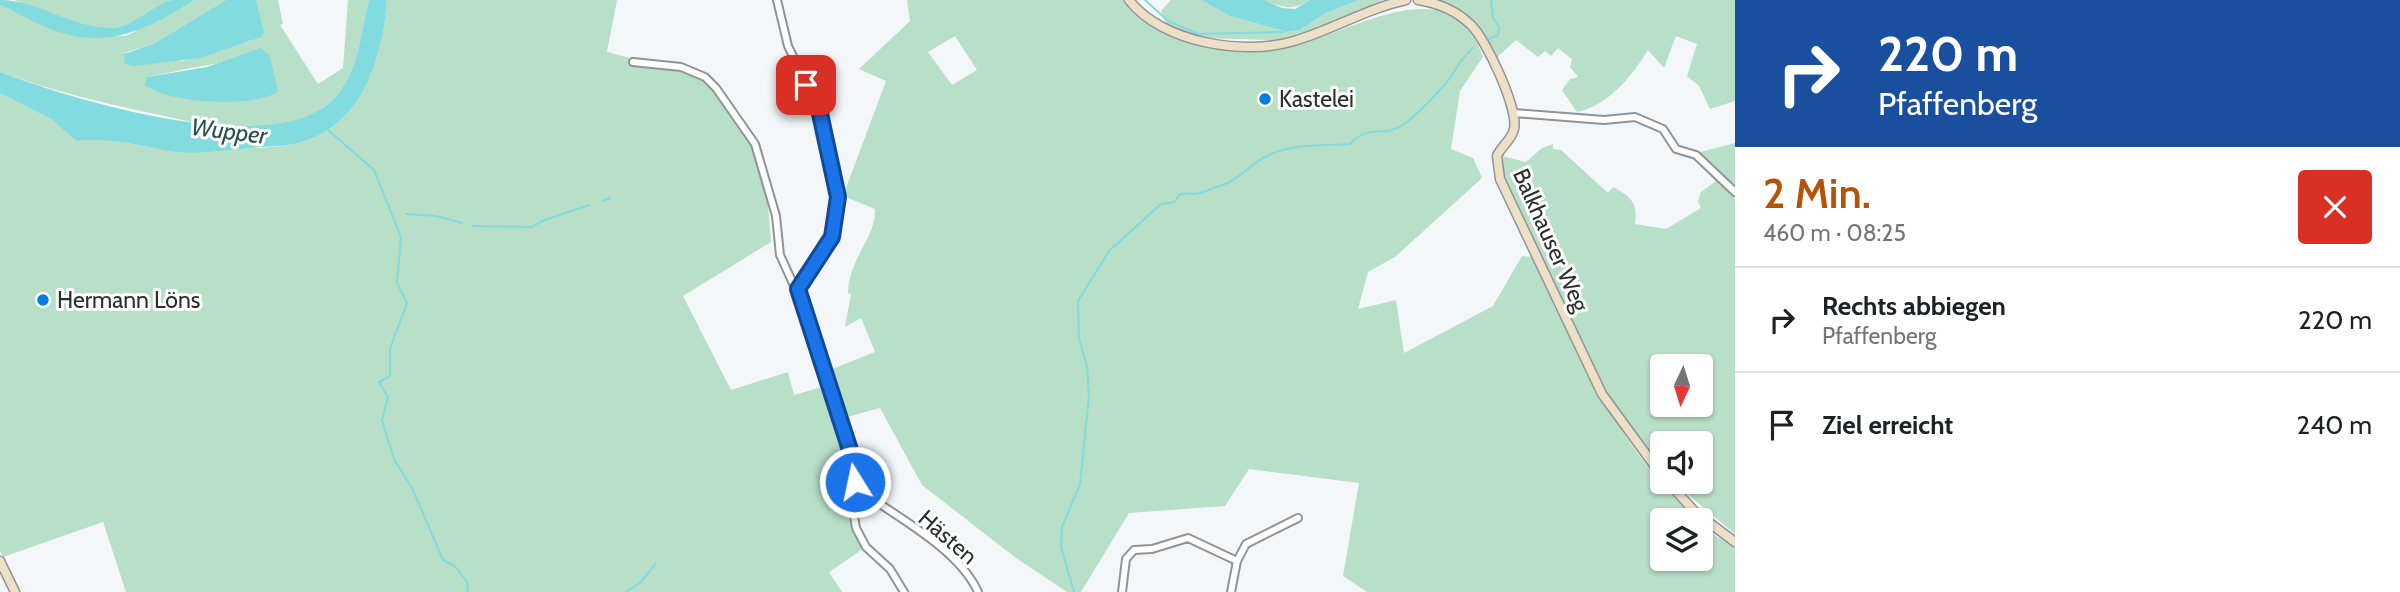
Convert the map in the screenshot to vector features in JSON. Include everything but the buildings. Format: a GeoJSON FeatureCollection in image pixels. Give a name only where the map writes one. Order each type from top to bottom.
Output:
{"type":"FeatureCollection","features":[{"type":"Feature","properties":{"kind":"main road"},"geometry":{"type":"LineString","coordinates":[[1129,0],[1152,21],[1192,40],[1271,46],[1302,39],[1406,0]]}},
{"type":"Feature","properties":{"kind":"main road"},"geometry":{"type":"LineString","coordinates":[[1418,0],[1449,9],[1473,26],[1514,113]]}},
{"type":"Feature","properties":{"kind":"main road","name":"Balkhauser Weg"},"geometry":{"type":"LineString","coordinates":[[1514,113],[1514,131],[1497,156],[1500,179],[1602,394],[1650,460]]}},
{"type":"Feature","properties":{"kind":"main road"},"geometry":{"type":"LineString","coordinates":[[1679,494],[1695,512],[1735,542]]}},
{"type":"Feature","properties":{"kind":"main road"},"geometry":{"type":"LineString","coordinates":[[0,561],[15,592]]}},
{"type":"Feature","properties":{"kind":"street"},"geometry":{"type":"LineString","coordinates":[[777,0],[788,46],[819,109],[838,197],[832,237],[798,289]]}},
{"type":"Feature","properties":{"kind":"street"},"geometry":{"type":"LineString","coordinates":[[633,62],[681,66],[705,78],[716,88],[755,144],[776,216],[780,255],[791,282],[798,289],[853,462],[853,516],[859,536],[871,554],[893,573],[905,592]]}},
{"type":"Feature","properties":{"kind":"street"},"geometry":{"type":"LineString","coordinates":[[1514,113],[1604,120],[1635,117],[1663,129],[1676,149],[1696,155],[1735,192]]}},
{"type":"Feature","properties":{"kind":"street","name":"Hästen"},"geometry":{"type":"LineString","coordinates":[[854,492],[865,494],[939,546],[969,576],[978,592]]}},
{"type":"Feature","properties":{"kind":"street"},"geometry":{"type":"LineString","coordinates":[[1231,592],[1237,561],[1251,540],[1298,518]]}},
{"type":"Feature","properties":{"kind":"street"},"geometry":{"type":"LineString","coordinates":[[1122,592],[1126,559],[1134,550],[1152,549],[1188,537],[1237,561]]}},
{"type":"Feature","properties":{"kind":"green space"},"geometry":{"type":"Polygon","coordinates":[[[14,0],[171,0],[129,24],[101,29],[75,25],[14,0]]]}},
{"type":"Feature","properties":{"kind":"green space"},"geometry":{"type":"Polygon","coordinates":[[[194,0],[226,0],[153,44],[124,53],[182,61],[251,41],[262,25],[256,0],[278,0],[283,24],[280,25],[318,84],[343,68],[348,0],[369,0],[355,61],[337,95],[316,112],[275,126],[233,128],[196,123],[79,96],[0,72],[0,5],[65,34],[126,36],[194,0]],[[270,56],[147,77],[149,88],[202,101],[273,71],[270,56]]]}},
{"type":"Feature","properties":{"kind":"green space"},"geometry":{"type":"Polygon","coordinates":[[[387,0],[617,0],[607,52],[634,59],[632,66],[657,65],[682,69],[706,80],[725,102],[753,144],[768,205],[771,242],[683,296],[731,390],[788,372],[794,395],[825,386],[822,373],[875,352],[861,318],[845,327],[851,294],[848,293],[849,280],[871,230],[875,209],[843,196],[886,81],[859,69],[910,21],[907,0],[1124,0],[1140,18],[1168,33],[1208,45],[1244,48],[1296,44],[1379,16],[1413,9],[1448,12],[1470,27],[1483,57],[1460,91],[1451,149],[1473,158],[1482,178],[1395,257],[1368,272],[1358,309],[1396,300],[1404,353],[1493,306],[1522,256],[1530,257],[1532,253],[1601,396],[1650,469],[1650,494],[1671,494],[1686,508],[1650,508],[1650,571],[1713,571],[1713,534],[1735,545],[1735,592],[1367,592],[1343,576],[1359,483],[1249,469],[1225,506],[1129,513],[1081,592],[1067,592],[1016,558],[922,485],[880,408],[836,420],[849,460],[851,522],[863,549],[829,572],[842,592],[126,592],[103,522],[3,557],[0,551],[0,93],[51,119],[76,141],[113,141],[186,151],[290,145],[320,135],[338,122],[353,106],[374,67],[387,0]],[[955,36],[928,52],[952,85],[977,70],[955,36]]]}},
{"type":"Feature","properties":{"kind":"green space"},"geometry":{"type":"Polygon","coordinates":[[[1171,0],[1201,0],[1230,16],[1287,32],[1300,30],[1326,13],[1359,0],[1383,0],[1312,31],[1275,40],[1199,38],[1167,25],[1161,11],[1171,0]]]}},
{"type":"Feature","properties":{"kind":"green space"},"geometry":{"type":"Polygon","coordinates":[[[1264,0],[1310,0],[1298,6],[1287,7],[1264,0]]]}},
{"type":"Feature","properties":{"kind":"green space"},"geometry":{"type":"Polygon","coordinates":[[[1434,0],[1735,0],[1735,101],[1710,109],[1699,86],[1687,76],[1697,44],[1676,36],[1664,68],[1648,50],[1634,70],[1609,96],[1577,112],[1562,90],[1570,79],[1578,77],[1570,67],[1572,59],[1558,48],[1551,56],[1545,51],[1538,57],[1516,40],[1495,59],[1481,32],[1434,0]]]}},
{"type":"Feature","properties":{"kind":"green space"},"geometry":{"type":"Polygon","coordinates":[[[1735,143],[1735,189],[1700,152],[1735,143]]]}},
{"type":"Feature","properties":{"kind":"green space"},"geometry":{"type":"Polygon","coordinates":[[[1553,144],[1553,149],[1561,150],[1608,193],[1613,187],[1629,197],[1634,205],[1635,224],[1666,229],[1701,208],[1698,201],[1701,192],[1719,179],[1735,194],[1735,534],[1713,515],[1713,508],[1704,508],[1687,494],[1713,494],[1713,431],[1650,431],[1650,454],[1605,392],[1505,182],[1500,163],[1502,156],[1526,162],[1542,148],[1553,144]]]}},
{"type":"Feature","properties":{"kind":"water"},"geometry":{"type":"Polygon","coordinates":[[[0,0],[27,4],[81,23],[109,28],[126,25],[172,0],[194,0],[148,26],[117,36],[100,38],[65,34],[40,25],[0,5],[0,0]]]}},
{"type":"Feature","properties":{"kind":"water"},"geometry":{"type":"Polygon","coordinates":[[[226,0],[256,0],[264,32],[261,37],[200,58],[134,66],[125,64],[124,54],[153,44],[226,0]]]}},
{"type":"Feature","properties":{"kind":"water","name":"Wupper"},"geometry":{"type":"Polygon","coordinates":[[[369,0],[387,0],[380,45],[365,87],[353,106],[338,122],[320,135],[298,143],[190,152],[112,141],[76,141],[51,119],[0,93],[0,72],[123,110],[224,126],[270,125],[309,115],[337,95],[355,61],[369,0]]]}},
{"type":"Feature","properties":{"kind":"water"},"geometry":{"type":"Polygon","coordinates":[[[1201,0],[1264,0],[1282,8],[1295,9],[1310,0],[1359,0],[1326,13],[1300,30],[1287,32],[1230,16],[1201,0]]]}},
{"type":"Feature","properties":{"kind":"water"},"geometry":{"type":"Polygon","coordinates":[[[261,48],[270,56],[278,92],[265,97],[230,102],[191,100],[145,85],[147,77],[207,67],[261,48]]]}},
{"type":"Feature","properties":{"kind":"waterway"},"geometry":{"type":"LineString","coordinates":[[1145,0],[1168,21],[1198,34],[1283,32]]}},
{"type":"Feature","properties":{"kind":"waterway"},"geometry":{"type":"LineString","coordinates":[[1489,39],[1498,35],[1499,27],[1493,18],[1491,0]]}},
{"type":"Feature","properties":{"kind":"waterway"},"geometry":{"type":"LineString","coordinates":[[1074,592],[1061,547],[1062,527],[1080,484],[1089,395],[1087,366],[1079,339],[1078,301],[1109,251],[1161,204],[1175,202],[1182,194],[1200,193],[1230,182],[1260,160],[1275,153],[1307,146],[1350,144],[1370,132],[1396,129],[1441,89],[1473,48]]}},
{"type":"Feature","properties":{"kind":"waterway"},"geometry":{"type":"LineString","coordinates":[[328,130],[374,170],[401,237],[397,283],[407,303],[390,349],[390,376],[379,382],[388,397],[382,420],[394,459],[413,490],[443,560],[455,566],[467,582],[468,592]]}},
{"type":"Feature","properties":{"kind":"waterway"},"geometry":{"type":"LineString","coordinates":[[603,201],[610,198]]}},
{"type":"Feature","properties":{"kind":"waterway"},"geometry":{"type":"LineString","coordinates":[[472,226],[532,227],[589,205]]}},
{"type":"Feature","properties":{"kind":"waterway"},"geometry":{"type":"LineString","coordinates":[[406,214],[436,216],[462,223]]}},
{"type":"Feature","properties":{"kind":"waterway"},"geometry":{"type":"LineString","coordinates":[[626,592],[641,582],[656,563]]}},
{"type":"Feature","properties":{"kind":"place","name":"Kastelei"},"geometry":{"type":"Point","coordinates":[1265,99]}},
{"type":"Feature","properties":{"kind":"place","name":"Hermann Löns"},"geometry":{"type":"Point","coordinates":[43,300]}},
{"type":"Feature","properties":{"kind":"route"},"geometry":{"type":"LineString","coordinates":[[806,85],[819,109],[838,197],[832,237],[798,289],[850,450],[855,482]]}}]}
